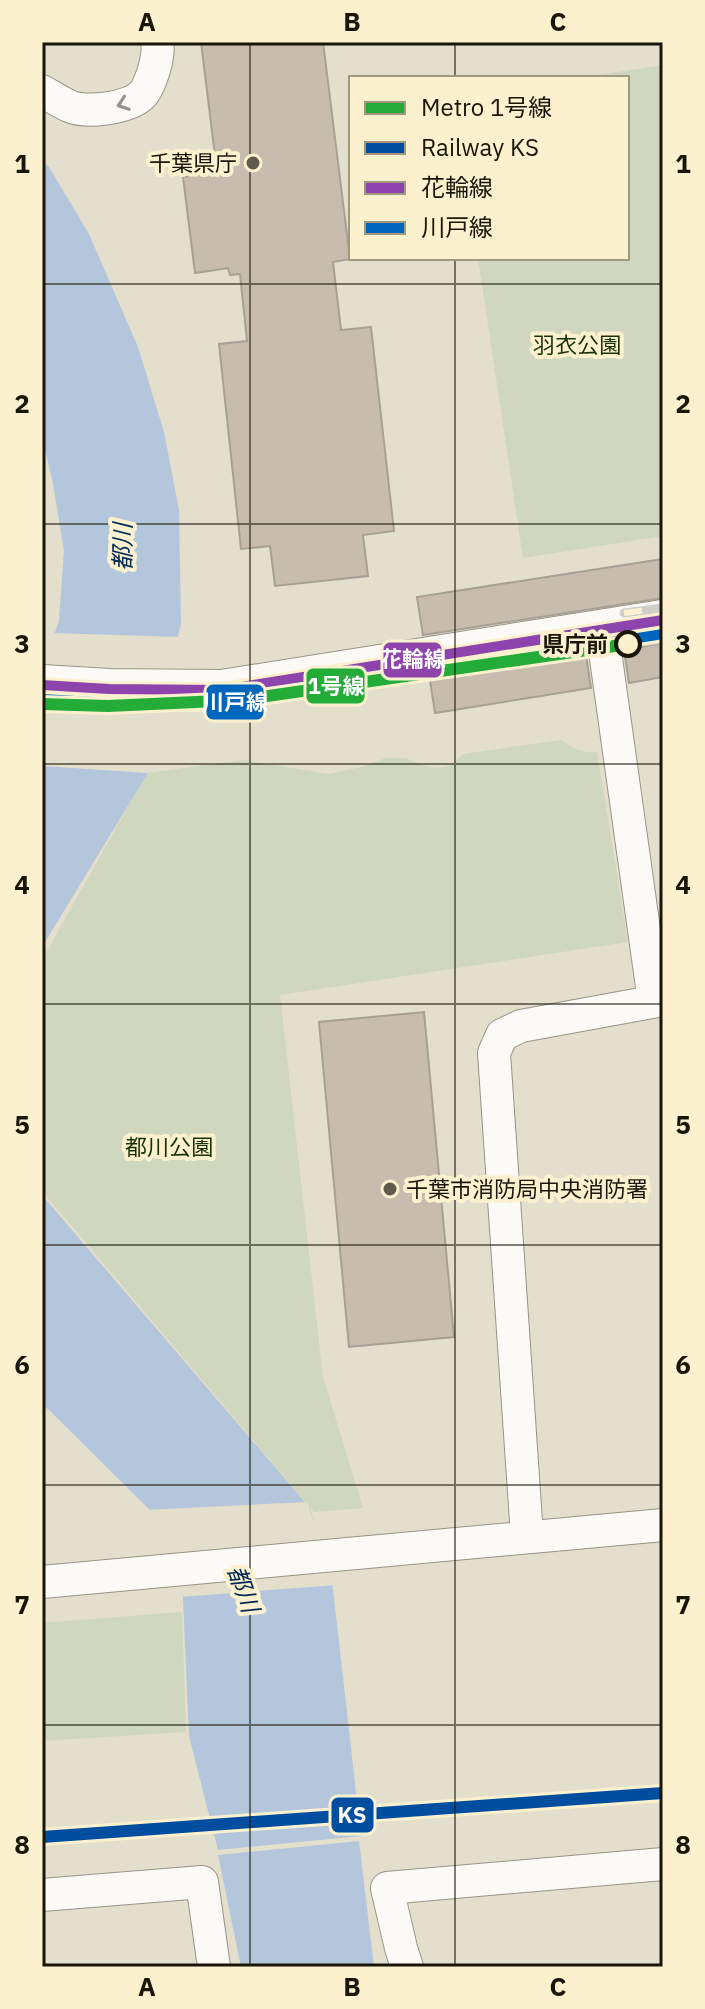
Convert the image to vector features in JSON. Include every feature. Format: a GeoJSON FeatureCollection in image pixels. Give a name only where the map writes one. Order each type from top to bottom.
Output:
{"type":"FeatureCollection","features":[{"type":"Feature","properties":{"kind":"street"},"geometry":{"type":"LineString","coordinates":[[42,91],[71,107],[87,111],[110,109],[140,98],[149,85],[157,42]]}},
{"type":"Feature","properties":{"kind":"street"},"geometry":{"type":"LineString","coordinates":[[42,685],[222,690],[663,620]]}},
{"type":"Feature","properties":{"kind":"street"},"geometry":{"type":"LineString","coordinates":[[527,1536],[494,1053],[502,1035],[521,1026],[659,1000],[602,630]]}},
{"type":"Feature","properties":{"kind":"street"},"geometry":{"type":"LineString","coordinates":[[42,1582],[663,1525]]}},
{"type":"Feature","properties":{"kind":"street"},"geometry":{"type":"LineString","coordinates":[[407,1967],[387,1888],[663,1864]]}},
{"type":"Feature","properties":{"kind":"street"},"geometry":{"type":"LineString","coordinates":[[42,1895],[202,1882],[214,1967]]}},
{"type":"Feature","properties":{"kind":"green space","name":"羽衣公園"},"geometry":{"type":"Polygon","coordinates":[[[663,65],[663,536],[523,558],[478,260],[629,260],[629,76],[592,76],[663,65]]]}},
{"type":"Feature","properties":{"kind":"green space","name":"都川公園"},"geometry":{"type":"Polygon","coordinates":[[[561,740],[578,750],[597,752],[628,942],[280,995],[323,1377],[363,1508],[314,1512],[42,1191],[42,960],[147,773],[243,760],[329,774],[386,758],[405,758],[437,768],[449,766],[463,754],[561,740]]]}},
{"type":"Feature","properties":{"kind":"green space"},"geometry":{"type":"Polygon","coordinates":[[[182,1612],[186,1732],[42,1741],[42,1623],[182,1612]]]}},
{"type":"Feature","properties":{"kind":"water","name":"都川"},"geometry":{"type":"Polygon","coordinates":[[[42,160],[89,234],[138,347],[164,432],[179,510],[181,623],[148,773],[42,947],[42,669],[59,621],[64,551],[42,438],[42,160]]]}},
{"type":"Feature","properties":{"kind":"water","name":"都川"},"geometry":{"type":"Polygon","coordinates":[[[42,1195],[310,1508],[332,1580],[361,1836],[218,1850],[189,1736],[183,1599],[171,1542],[160,1520],[42,1406],[42,1195]]]}},
{"type":"Feature","properties":{"kind":"water"},"geometry":{"type":"Polygon","coordinates":[[[359,1841],[374,1967],[241,1967],[218,1855],[359,1841]]]}},
{"type":"Feature","properties":{"kind":"pier"},"geometry":{"type":"Polygon","coordinates":[[[51,633],[182,637],[148,773],[42,766],[42,657],[51,633]]]}},
{"type":"Feature","properties":{"kind":"pier"},"geometry":{"type":"Polygon","coordinates":[[[307,1502],[337,1585],[179,1597],[167,1543],[157,1522],[145,1510],[307,1502]]]}},
{"type":"Feature","properties":{"kind":"building"},"geometry":{"type":"Polygon","coordinates":[[[201,42],[323,42],[349,251],[349,259],[333,262],[341,330],[371,327],[394,531],[363,535],[368,576],[275,586],[270,546],[241,549],[219,344],[247,341],[240,274],[230,275],[228,268],[195,273],[183,177],[217,172],[201,42]]]}},
{"type":"Feature","properties":{"kind":"building"},"geometry":{"type":"Polygon","coordinates":[[[663,559],[663,598],[423,635],[417,597],[663,559]]]}},
{"type":"Feature","properties":{"kind":"building"},"geometry":{"type":"Polygon","coordinates":[[[663,643],[663,677],[629,683],[624,650],[663,643]]]}},
{"type":"Feature","properties":{"kind":"building"},"geometry":{"type":"Polygon","coordinates":[[[586,655],[591,688],[435,713],[430,680],[586,655]]]}},
{"type":"Feature","properties":{"kind":"building"},"geometry":{"type":"Polygon","coordinates":[[[424,1012],[454,1337],[349,1347],[319,1022],[424,1012]]]}},
{"type":"Feature","properties":{"kind":"railway"},"geometry":{"type":"LineString","coordinates":[[624,613],[663,608]]}},
{"type":"Feature","properties":{"kind":"railway"},"geometry":{"type":"LineString","coordinates":[[628,644],[663,639]]}},
{"type":"Feature","properties":{"kind":"metro line","name":"1号線"},"geometry":{"type":"LineString","coordinates":[[42,704],[108,706],[240,700],[628,644]]}},
{"type":"Feature","properties":{"kind":"rail line","name":"KS"},"geometry":{"type":"LineString","coordinates":[[42,1837],[663,1793]]}},
{"type":"Feature","properties":{"kind":"transit line","name":"花輪線"},"geometry":{"type":"LineString","coordinates":[[42,685],[222,690],[663,620]]}},
{"type":"Feature","properties":{"kind":"transit line","name":"川戸線"},"geometry":{"type":"LineString","coordinates":[[42,699],[223,704],[663,634]]}},
{"type":"Feature","properties":{"kind":"place","name":"千葉県庁"},"geometry":{"type":"Point","coordinates":[253,163]}},
{"type":"Feature","properties":{"kind":"place","name":"県庁前"},"geometry":{"type":"Point","coordinates":[628,644]}},
{"type":"Feature","properties":{"kind":"place","name":"千葉市消防局中央消防署"},"geometry":{"type":"Point","coordinates":[390,1189]}}]}
